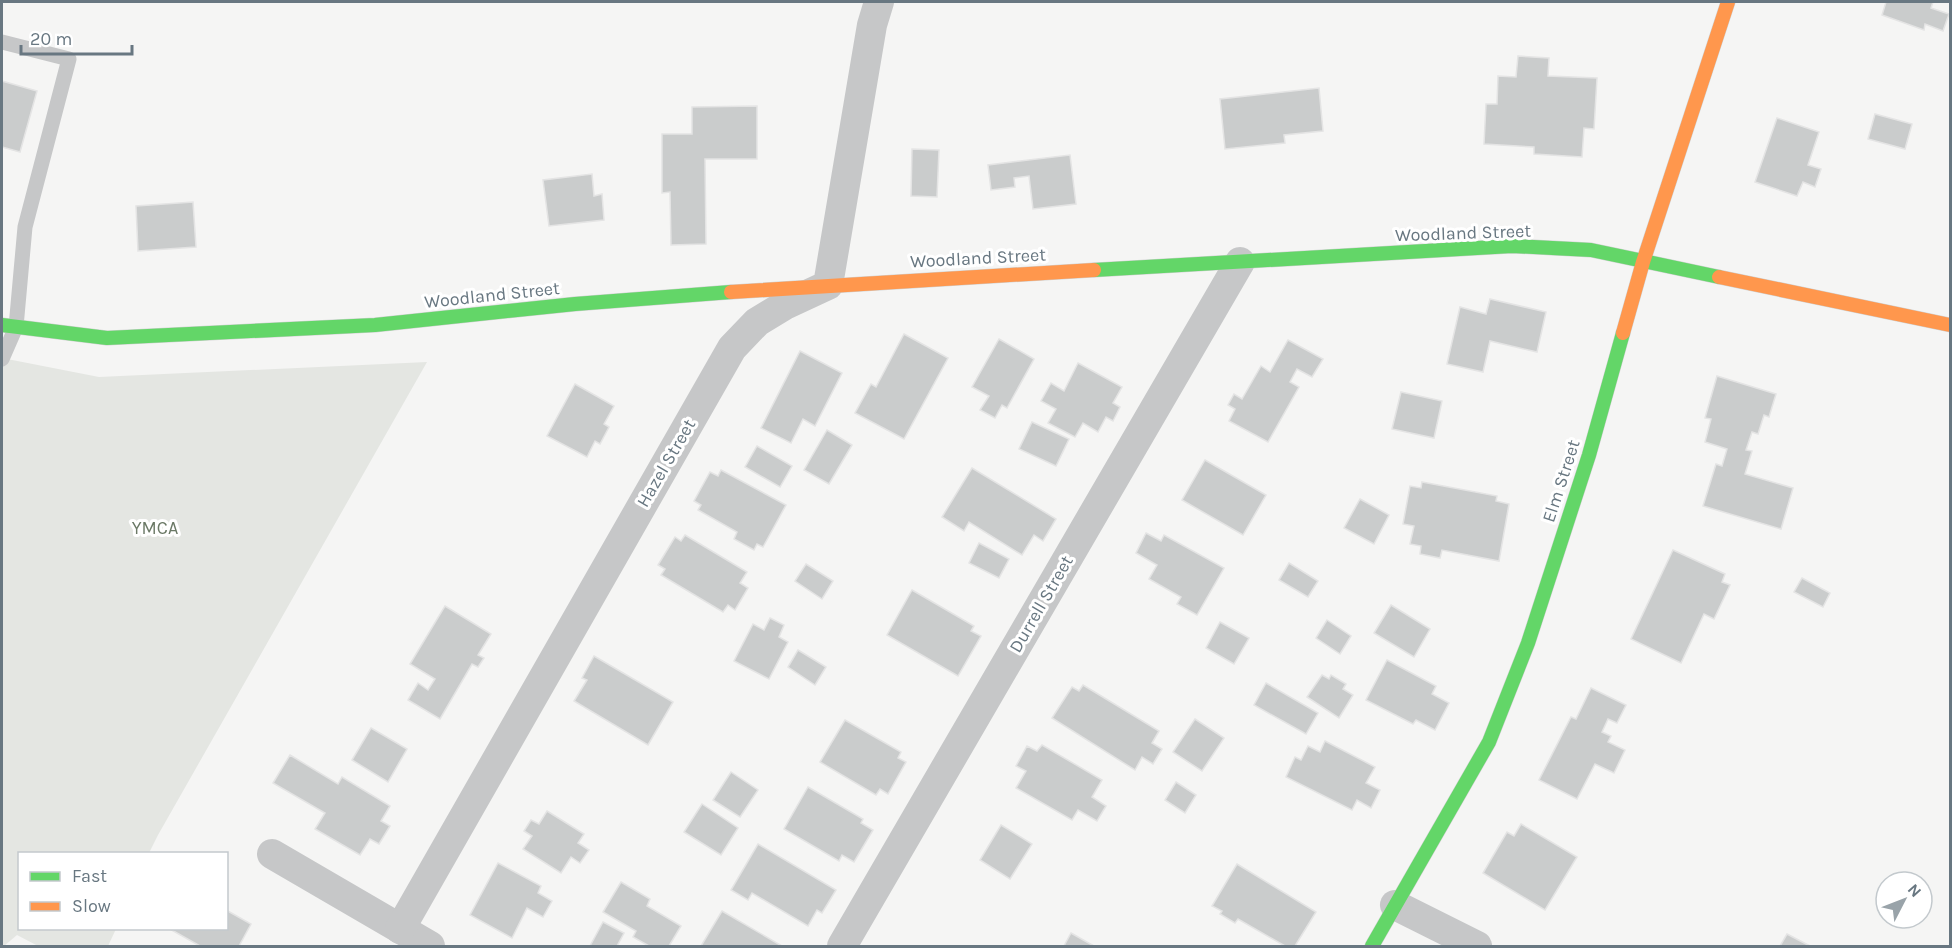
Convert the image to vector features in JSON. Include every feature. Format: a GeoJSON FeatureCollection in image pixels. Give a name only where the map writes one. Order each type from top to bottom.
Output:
{"type":"FeatureCollection","features":[{"type":"Feature","properties":{"kind":"main road","name":"Elm Street"},"geometry":{"type":"LineString","coordinates":[[1372,946],[1489,742],[1524,654],[1589,455],[1643,262],[1728,2]]}},
{"type":"Feature","properties":{"kind":"main road","name":"Woodland Street"},"geometry":{"type":"LineString","coordinates":[[9,326],[107,338],[375,325],[575,304],[828,285],[1512,246],[1591,250],[1950,325]]}},
{"type":"Feature","properties":{"kind":"street"},"geometry":{"type":"LineString","coordinates":[[828,285],[872,25],[879,2]]}},
{"type":"Feature","properties":{"kind":"street","name":"Durrell Street"},"geometry":{"type":"LineString","coordinates":[[842,946],[1239,262]]}},
{"type":"Feature","properties":{"kind":"street","name":"Hazel Street"},"geometry":{"type":"LineString","coordinates":[[400,929],[732,348],[757,322],[785,305],[828,285]]}},
{"type":"Feature","properties":{"kind":"street"},"geometry":{"type":"LineString","coordinates":[[273,854],[430,946]]}},
{"type":"Feature","properties":{"kind":"street"},"geometry":{"type":"LineString","coordinates":[[1395,905],[1477,946]]}},
{"type":"Feature","properties":{"kind":"lane"},"geometry":{"type":"LineString","coordinates":[[2,42],[69,58],[25,227],[2,359]]}},
{"type":"Feature","properties":{"kind":"green space","name":"YMCA"},"geometry":{"type":"Polygon","coordinates":[[[2,358],[99,377],[427,362],[150,852],[18,852],[18,930],[116,930],[108,946],[38,946],[17,935],[2,946],[2,358]]]}},
{"type":"Feature","properties":{"kind":"building"},"geometry":{"type":"Polygon","coordinates":[[[1886,2],[1933,2],[1931,8],[1949,14],[1943,31],[1925,24],[1924,30],[1882,15],[1886,2]]]}},
{"type":"Feature","properties":{"kind":"building"},"geometry":{"type":"Polygon","coordinates":[[[1518,56],[1549,58],[1548,76],[1597,78],[1594,129],[1584,128],[1582,157],[1534,154],[1534,147],[1484,144],[1486,104],[1497,104],[1498,76],[1516,77],[1518,56]]]}},
{"type":"Feature","properties":{"kind":"building"},"geometry":{"type":"Polygon","coordinates":[[[2,81],[37,91],[20,152],[2,147],[2,81]]]}},
{"type":"Feature","properties":{"kind":"building"},"geometry":{"type":"Polygon","coordinates":[[[1319,88],[1323,131],[1284,135],[1285,143],[1225,149],[1220,99],[1319,88]]]}},
{"type":"Feature","properties":{"kind":"building"},"geometry":{"type":"Polygon","coordinates":[[[757,106],[757,159],[705,159],[706,244],[671,245],[670,192],[662,193],[662,134],[692,134],[692,107],[757,106]]]}},
{"type":"Feature","properties":{"kind":"building"},"geometry":{"type":"Polygon","coordinates":[[[1875,114],[1912,124],[1905,149],[1868,139],[1875,114]]]}},
{"type":"Feature","properties":{"kind":"building"},"geometry":{"type":"Polygon","coordinates":[[[1777,118],[1819,132],[1808,165],[1821,169],[1815,187],[1803,182],[1797,196],[1755,182],[1777,118]]]}},
{"type":"Feature","properties":{"kind":"building"},"geometry":{"type":"Polygon","coordinates":[[[912,149],[939,150],[937,197],[911,196],[912,149]]]}},
{"type":"Feature","properties":{"kind":"building"},"geometry":{"type":"Polygon","coordinates":[[[1070,155],[1076,204],[1033,209],[1029,176],[1014,178],[1015,187],[991,190],[988,165],[1070,155]]]}},
{"type":"Feature","properties":{"kind":"building"},"geometry":{"type":"Polygon","coordinates":[[[592,174],[594,196],[602,194],[604,220],[549,226],[543,180],[592,174]]]}},
{"type":"Feature","properties":{"kind":"building"},"geometry":{"type":"Polygon","coordinates":[[[193,202],[196,247],[138,251],[136,206],[193,202]]]}},
{"type":"Feature","properties":{"kind":"building"},"geometry":{"type":"Polygon","coordinates":[[[1490,299],[1546,312],[1537,352],[1490,341],[1483,372],[1447,364],[1460,307],[1486,314],[1490,299]]]}},
{"type":"Feature","properties":{"kind":"building"},"geometry":{"type":"Polygon","coordinates":[[[904,334],[948,358],[904,439],[855,413],[871,384],[876,387],[904,334]]]}},
{"type":"Feature","properties":{"kind":"building"},"geometry":{"type":"Polygon","coordinates":[[[999,339],[1034,359],[1007,408],[1002,405],[995,418],[980,410],[989,396],[972,387],[999,339]]]}},
{"type":"Feature","properties":{"kind":"building"},"geometry":{"type":"Polygon","coordinates":[[[1288,340],[1323,359],[1312,377],[1297,369],[1290,382],[1299,387],[1268,442],[1229,421],[1235,409],[1228,405],[1234,394],[1242,399],[1261,366],[1270,372],[1288,340]]]}},
{"type":"Feature","properties":{"kind":"building"},"geometry":{"type":"Polygon","coordinates":[[[800,351],[842,373],[815,426],[803,419],[791,443],[761,428],[800,351]]]}},
{"type":"Feature","properties":{"kind":"building"},"geometry":{"type":"Polygon","coordinates":[[[1078,363],[1122,387],[1113,403],[1120,407],[1113,421],[1106,417],[1098,432],[1083,423],[1075,437],[1048,423],[1056,409],[1041,401],[1051,383],[1064,391],[1078,363]]]}},
{"type":"Feature","properties":{"kind":"building"},"geometry":{"type":"Polygon","coordinates":[[[1717,376],[1776,394],[1769,417],[1764,415],[1758,434],[1752,432],[1746,450],[1752,451],[1745,474],[1793,488],[1781,529],[1703,506],[1716,464],[1722,466],[1727,449],[1705,442],[1711,419],[1705,418],[1717,376]]]}},
{"type":"Feature","properties":{"kind":"building"},"geometry":{"type":"Polygon","coordinates":[[[575,384],[614,406],[604,424],[609,427],[600,444],[595,441],[587,457],[547,436],[575,384]]]}},
{"type":"Feature","properties":{"kind":"building"},"geometry":{"type":"Polygon","coordinates":[[[1401,392],[1442,401],[1434,438],[1392,429],[1401,392]]]}},
{"type":"Feature","properties":{"kind":"building"},"geometry":{"type":"Polygon","coordinates":[[[1032,422],[1069,439],[1056,466],[1019,449],[1032,422]]]}},
{"type":"Feature","properties":{"kind":"building"},"geometry":{"type":"Polygon","coordinates":[[[827,430],[852,445],[829,484],[804,470],[827,430]]]}},
{"type":"Feature","properties":{"kind":"building"},"geometry":{"type":"Polygon","coordinates":[[[757,446],[792,466],[780,487],[745,467],[757,446]]]}},
{"type":"Feature","properties":{"kind":"building"},"geometry":{"type":"Polygon","coordinates":[[[1205,460],[1266,495],[1243,535],[1182,500],[1205,460]]]}},
{"type":"Feature","properties":{"kind":"building"},"geometry":{"type":"Polygon","coordinates":[[[972,468],[1056,519],[1043,541],[1034,535],[1022,555],[969,522],[964,531],[942,517],[972,468]]]}},
{"type":"Feature","properties":{"kind":"building"},"geometry":{"type":"Polygon","coordinates":[[[721,470],[786,505],[763,547],[757,544],[754,550],[734,539],[737,532],[698,510],[701,505],[694,501],[710,472],[718,476],[721,470]]]}},
{"type":"Feature","properties":{"kind":"building"},"geometry":{"type":"Polygon","coordinates":[[[1422,482],[1497,496],[1496,501],[1509,504],[1499,561],[1442,550],[1440,558],[1420,554],[1421,546],[1410,544],[1414,526],[1403,524],[1410,486],[1421,488],[1422,482]]]}},
{"type":"Feature","properties":{"kind":"building"},"geometry":{"type":"Polygon","coordinates":[[[1360,499],[1389,515],[1374,544],[1344,528],[1360,499]]]}},
{"type":"Feature","properties":{"kind":"building"},"geometry":{"type":"Polygon","coordinates":[[[1146,533],[1161,541],[1164,535],[1224,568],[1197,615],[1177,604],[1181,597],[1149,579],[1157,565],[1136,553],[1146,533]]]}},
{"type":"Feature","properties":{"kind":"building"},"geometry":{"type":"Polygon","coordinates":[[[685,535],[747,572],[740,583],[748,588],[735,610],[728,605],[723,612],[661,575],[665,569],[658,565],[675,537],[681,541],[685,535]]]}},
{"type":"Feature","properties":{"kind":"building"},"geometry":{"type":"Polygon","coordinates":[[[979,543],[1009,559],[999,578],[969,563],[979,543]]]}},
{"type":"Feature","properties":{"kind":"building"},"geometry":{"type":"Polygon","coordinates":[[[1673,550],[1725,574],[1722,582],[1730,585],[1714,619],[1704,614],[1681,663],[1631,639],[1673,550]]]}},
{"type":"Feature","properties":{"kind":"building"},"geometry":{"type":"Polygon","coordinates":[[[1289,563],[1318,581],[1308,597],[1279,580],[1289,563]]]}},
{"type":"Feature","properties":{"kind":"building"},"geometry":{"type":"Polygon","coordinates":[[[806,564],[833,581],[822,599],[795,581],[806,564]]]}},
{"type":"Feature","properties":{"kind":"building"},"geometry":{"type":"Polygon","coordinates":[[[1802,578],[1830,593],[1823,607],[1794,592],[1802,578]]]}},
{"type":"Feature","properties":{"kind":"building"},"geometry":{"type":"Polygon","coordinates":[[[912,590],[974,626],[971,631],[981,636],[958,676],[887,635],[912,590]]]}},
{"type":"Feature","properties":{"kind":"building"},"geometry":{"type":"Polygon","coordinates":[[[1391,605],[1430,629],[1414,657],[1374,633],[1391,605]]]}},
{"type":"Feature","properties":{"kind":"building"},"geometry":{"type":"Polygon","coordinates":[[[445,606],[491,634],[478,655],[484,658],[478,667],[472,664],[440,719],[408,700],[418,683],[428,690],[435,679],[410,664],[445,606]]]}},
{"type":"Feature","properties":{"kind":"building"},"geometry":{"type":"Polygon","coordinates":[[[770,618],[784,625],[779,637],[788,642],[769,679],[734,661],[753,624],[764,630],[770,618]]]}},
{"type":"Feature","properties":{"kind":"building"},"geometry":{"type":"Polygon","coordinates":[[[1327,620],[1351,636],[1340,654],[1316,638],[1327,620]]]}},
{"type":"Feature","properties":{"kind":"building"},"geometry":{"type":"Polygon","coordinates":[[[1220,622],[1249,638],[1234,664],[1206,648],[1220,622]]]}},
{"type":"Feature","properties":{"kind":"building"},"geometry":{"type":"Polygon","coordinates":[[[798,650],[826,667],[815,685],[788,667],[798,650]]]}},
{"type":"Feature","properties":{"kind":"building"},"geometry":{"type":"Polygon","coordinates":[[[594,656],[673,702],[648,745],[574,701],[587,680],[582,678],[594,656]]]}},
{"type":"Feature","properties":{"kind":"building"},"geometry":{"type":"Polygon","coordinates":[[[1387,660],[1436,686],[1432,694],[1449,703],[1435,730],[1416,720],[1413,724],[1366,700],[1387,660]]]}},
{"type":"Feature","properties":{"kind":"building"},"geometry":{"type":"Polygon","coordinates":[[[1322,675],[1329,679],[1331,675],[1346,684],[1343,689],[1353,695],[1339,718],[1307,697],[1322,675]]]}},
{"type":"Feature","properties":{"kind":"building"},"geometry":{"type":"Polygon","coordinates":[[[1266,683],[1318,713],[1306,734],[1254,705],[1266,683]]]}},
{"type":"Feature","properties":{"kind":"building"},"geometry":{"type":"Polygon","coordinates":[[[1083,685],[1159,731],[1152,743],[1162,749],[1153,764],[1142,757],[1135,770],[1052,718],[1072,687],[1079,691],[1083,685]]]}},
{"type":"Feature","properties":{"kind":"building"},"geometry":{"type":"Polygon","coordinates":[[[1591,688],[1626,705],[1617,723],[1608,719],[1602,732],[1611,736],[1608,742],[1625,750],[1614,773],[1595,764],[1577,799],[1539,780],[1571,717],[1576,719],[1591,688]]]}},
{"type":"Feature","properties":{"kind":"building"},"geometry":{"type":"Polygon","coordinates":[[[1195,719],[1224,738],[1202,771],[1173,752],[1195,719]]]}},
{"type":"Feature","properties":{"kind":"building"},"geometry":{"type":"Polygon","coordinates":[[[845,720],[901,752],[898,758],[906,762],[888,794],[880,789],[876,795],[820,762],[845,720]]]}},
{"type":"Feature","properties":{"kind":"building"},"geometry":{"type":"Polygon","coordinates":[[[371,728],[407,749],[388,782],[352,760],[371,728]]]}},
{"type":"Feature","properties":{"kind":"building"},"geometry":{"type":"Polygon","coordinates":[[[1325,741],[1375,767],[1366,783],[1380,790],[1371,808],[1357,800],[1352,810],[1286,777],[1295,757],[1301,760],[1308,746],[1320,752],[1325,741]]]}},
{"type":"Feature","properties":{"kind":"building"},"geometry":{"type":"Polygon","coordinates":[[[1042,745],[1102,780],[1092,797],[1106,806],[1097,821],[1078,810],[1072,820],[1016,788],[1026,771],[1016,766],[1027,746],[1037,751],[1042,745]]]}},
{"type":"Feature","properties":{"kind":"building"},"geometry":{"type":"Polygon","coordinates":[[[290,755],[338,784],[342,777],[390,806],[381,821],[390,826],[379,844],[370,839],[360,855],[315,829],[325,813],[273,783],[290,755]]]}},
{"type":"Feature","properties":{"kind":"building"},"geometry":{"type":"Polygon","coordinates":[[[731,772],[758,790],[740,817],[713,800],[731,772]]]}},
{"type":"Feature","properties":{"kind":"building"},"geometry":{"type":"Polygon","coordinates":[[[1176,782],[1196,795],[1185,813],[1165,800],[1176,782]]]}},
{"type":"Feature","properties":{"kind":"building"},"geometry":{"type":"Polygon","coordinates":[[[808,787],[863,819],[861,823],[873,830],[854,862],[842,855],[839,861],[784,829],[808,787]]]}},
{"type":"Feature","properties":{"kind":"building"},"geometry":{"type":"Polygon","coordinates":[[[702,804],[738,828],[721,855],[684,832],[702,804]]]}},
{"type":"Feature","properties":{"kind":"building"},"geometry":{"type":"Polygon","coordinates":[[[547,811],[584,834],[578,843],[589,850],[580,863],[571,857],[561,873],[523,849],[532,836],[524,831],[531,820],[539,824],[547,811]]]}},
{"type":"Feature","properties":{"kind":"building"},"geometry":{"type":"Polygon","coordinates":[[[1521,824],[1577,857],[1545,910],[1483,873],[1507,832],[1514,836],[1521,824]]]}},
{"type":"Feature","properties":{"kind":"building"},"geometry":{"type":"Polygon","coordinates":[[[1001,825],[1032,844],[1010,879],[980,860],[1001,825]]]}},
{"type":"Feature","properties":{"kind":"building"},"geometry":{"type":"Polygon","coordinates":[[[758,844],[836,890],[822,913],[817,910],[808,926],[752,893],[748,900],[731,890],[758,844]]]}},
{"type":"Feature","properties":{"kind":"building"},"geometry":{"type":"Polygon","coordinates":[[[498,863],[541,886],[538,893],[552,901],[543,917],[527,908],[512,938],[470,915],[498,863]]]}},
{"type":"Feature","properties":{"kind":"building"},"geometry":{"type":"Polygon","coordinates":[[[1237,864],[1316,912],[1295,946],[1285,946],[1238,919],[1235,923],[1220,914],[1222,911],[1212,906],[1237,864]]]}},
{"type":"Feature","properties":{"kind":"building"},"geometry":{"type":"Polygon","coordinates":[[[621,882],[650,899],[647,906],[681,926],[669,946],[649,946],[633,937],[636,931],[603,912],[621,882]]]}},
{"type":"Feature","properties":{"kind":"building"},"geometry":{"type":"Polygon","coordinates":[[[228,911],[251,924],[239,946],[200,946],[172,930],[228,930],[228,911]]]}},
{"type":"Feature","properties":{"kind":"building"},"geometry":{"type":"Polygon","coordinates":[[[722,911],[782,946],[701,946],[722,911]]]}},
{"type":"Feature","properties":{"kind":"building"},"geometry":{"type":"Polygon","coordinates":[[[603,922],[624,933],[617,946],[590,946],[603,922]]]}},
{"type":"Feature","properties":{"kind":"building"},"geometry":{"type":"Polygon","coordinates":[[[1071,933],[1094,946],[1064,946],[1071,933]]]}},
{"type":"Feature","properties":{"kind":"building"},"geometry":{"type":"Polygon","coordinates":[[[1787,934],[1810,946],[1780,946],[1787,934]]]}},
{"type":"Feature","properties":{"kind":"traffic: fast"},"geometry":{"type":"LineString","coordinates":[[1094,270],[1512,246],[1591,250],[1719,277]]}},
{"type":"Feature","properties":{"kind":"traffic: fast"},"geometry":{"type":"LineString","coordinates":[[2,325],[107,338],[375,325],[575,304],[731,292]]}},
{"type":"Feature","properties":{"kind":"traffic: fast"},"geometry":{"type":"LineString","coordinates":[[1372,946],[1489,742],[1528,643],[1589,455],[1623,333]]}},
{"type":"Feature","properties":{"kind":"traffic: slow"},"geometry":{"type":"LineString","coordinates":[[1623,333],[1643,262],[1728,2]]}},
{"type":"Feature","properties":{"kind":"traffic: slow"},"geometry":{"type":"LineString","coordinates":[[731,292],[1094,270]]}},
{"type":"Feature","properties":{"kind":"traffic: slow"},"geometry":{"type":"LineString","coordinates":[[1719,277],[1950,325]]}}]}
